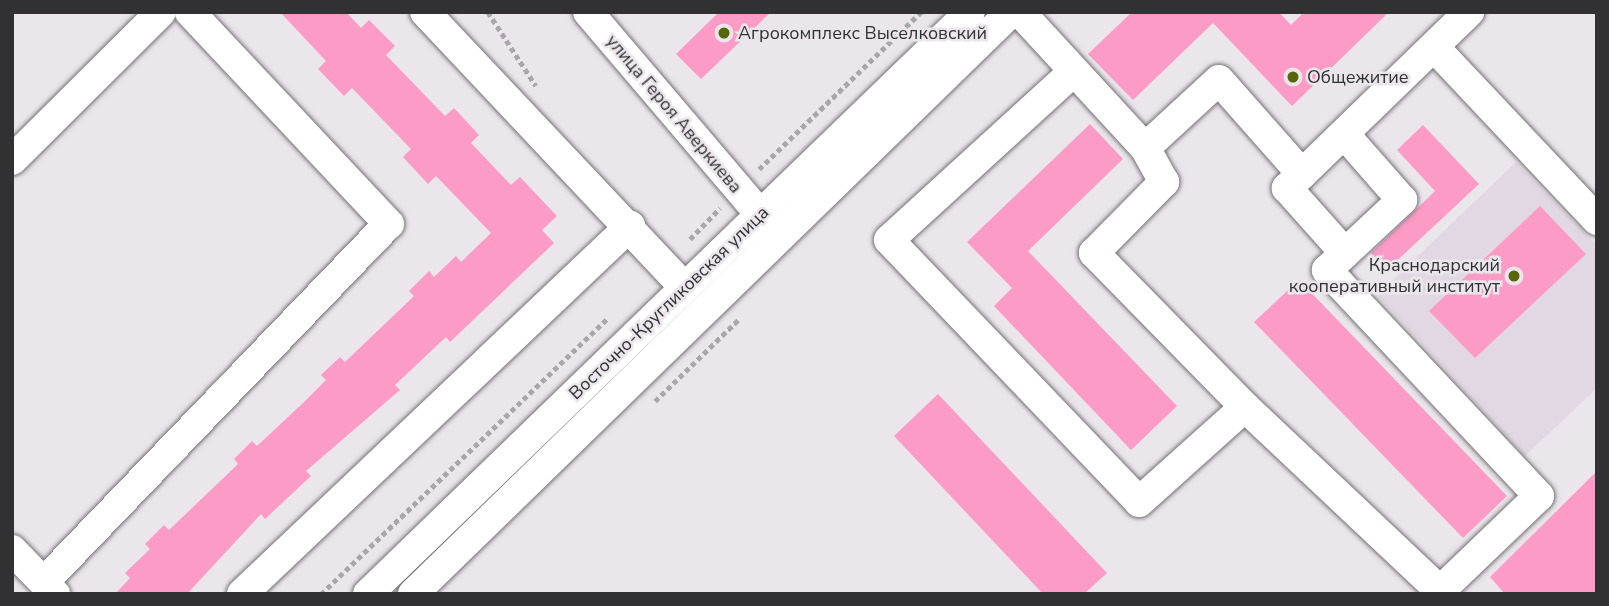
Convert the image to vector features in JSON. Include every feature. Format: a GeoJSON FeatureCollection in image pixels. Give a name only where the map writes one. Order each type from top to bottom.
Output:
{"type":"FeatureCollection","features":[{"type":"Feature","properties":{"kind":"street"},"geometry":{"type":"LineString","coordinates":[[12,160],[161,12]]}},
{"type":"Feature","properties":{"kind":"street"},"geometry":{"type":"LineString","coordinates":[[12,550],[49,588],[389,224],[190,12]]}},
{"type":"Feature","properties":{"kind":"street"},"geometry":{"type":"LineString","coordinates":[[425,12],[630,226],[674,277]]}},
{"type":"Feature","properties":{"kind":"street","name":"Восточно-Кругликовская улица"},"geometry":{"type":"LineString","coordinates":[[368,594],[674,277],[759,215],[970,12]]}},
{"type":"Feature","properties":{"kind":"street","name":"Восточно-Кругликовская улица"},"geometry":{"type":"LineString","coordinates":[[413,594],[1011,12]]}},
{"type":"Feature","properties":{"kind":"street"},"geometry":{"type":"LineString","coordinates":[[1020,12],[1145,148],[1164,181],[1094,253],[1245,407],[1440,591],[1539,496],[1327,270],[1402,200],[1345,135]]}},
{"type":"Feature","properties":{"kind":"street"},"geometry":{"type":"LineString","coordinates":[[1345,253],[1287,188],[1345,135],[1469,12]]}},
{"type":"Feature","properties":{"kind":"street","name":"улица Героя Аверкиева"},"geometry":{"type":"LineString","coordinates":[[604,18],[738,189],[780,237]]}},
{"type":"Feature","properties":{"kind":"street"},"geometry":{"type":"LineString","coordinates":[[1434,47],[1597,220]]}},
{"type":"Feature","properties":{"kind":"street"},"geometry":{"type":"LineString","coordinates":[[1073,72],[889,240],[1139,502],[1245,407]]}},
{"type":"Feature","properties":{"kind":"street"},"geometry":{"type":"LineString","coordinates":[[1145,148],[1219,80],[1302,174]]}},
{"type":"Feature","properties":{"kind":"street"},"geometry":{"type":"LineString","coordinates":[[242,594],[630,226]]}},
{"type":"Feature","properties":{"kind":"path"},"geometry":{"type":"LineString","coordinates":[[674,277],[738,189],[921,12]]}},
{"type":"Feature","properties":{"kind":"path"},"geometry":{"type":"LineString","coordinates":[[321,594],[615,312]]}},
{"type":"Feature","properties":{"kind":"shaded area"},"geometry":{"type":"Polygon","coordinates":[[[1516,162],[1597,246],[1597,388],[1525,456],[1377,295],[1516,162]]]}},
{"type":"Feature","properties":{"kind":"building"},"geometry":{"type":"Polygon","coordinates":[[[280,12],[346,12],[361,28],[369,20],[395,46],[386,55],[445,116],[454,108],[479,135],[471,143],[511,185],[520,177],[557,216],[542,230],[554,243],[450,342],[446,337],[395,385],[400,390],[306,471],[311,476],[265,519],[261,514],[187,594],[115,594],[130,578],[125,573],[150,549],[145,544],[164,525],[169,530],[238,464],[234,459],[252,441],[257,446],[303,403],[326,380],[321,375],[340,357],[345,362],[414,296],[409,291],[429,271],[434,277],[456,256],[461,262],[491,233],[436,176],[428,184],[403,157],[411,149],[352,88],[344,96],[318,69],[326,61],[280,12]]]}},
{"type":"Feature","properties":{"kind":"building","name":"Агрокомплекс Выселковский"},"geometry":{"type":"Polygon","coordinates":[[[719,12],[771,12],[701,79],[676,54],[719,12]]]}},
{"type":"Feature","properties":{"kind":"building","name":"Общежитие"},"geometry":{"type":"Polygon","coordinates":[[[1132,12],[1279,12],[1291,25],[1304,12],[1389,12],[1292,106],[1213,23],[1133,100],[1088,54],[1132,12]]]}},
{"type":"Feature","properties":{"kind":"building"},"geometry":{"type":"Polygon","coordinates":[[[1090,124],[1123,159],[1028,251],[1177,406],[1131,450],[994,306],[1012,288],[967,242],[1090,124]]]}},
{"type":"Feature","properties":{"kind":"building"},"geometry":{"type":"Polygon","coordinates":[[[1423,125],[1479,184],[1387,270],[1371,253],[1435,191],[1397,150],[1423,125]]]}},
{"type":"Feature","properties":{"kind":"building","name":"Краснодарский кооперативный институт"},"geometry":{"type":"Polygon","coordinates":[[[1540,206],[1586,254],[1475,358],[1429,311],[1540,206]]]}},
{"type":"Feature","properties":{"kind":"building"},"geometry":{"type":"Polygon","coordinates":[[[1299,280],[1507,496],[1463,538],[1254,322],[1299,280]]]}},
{"type":"Feature","properties":{"kind":"building"},"geometry":{"type":"Polygon","coordinates":[[[938,394],[1107,573],[1084,594],[1043,594],[894,436],[938,394]]]}},
{"type":"Feature","properties":{"kind":"building"},"geometry":{"type":"Polygon","coordinates":[[[1597,471],[1597,594],[1505,594],[1490,577],[1597,471]]]}},
{"type":"Feature","properties":{"kind":"place","name":"Агрокомплекс Выселковский"},"geometry":{"type":"Point","coordinates":[724,33]}},
{"type":"Feature","properties":{"kind":"place","name":"Общежитие"},"geometry":{"type":"Point","coordinates":[1293,77]}},
{"type":"Feature","properties":{"kind":"place","name":"Краснодарский кооперативный институт"},"geometry":{"type":"Point","coordinates":[1514,276]}}]}
